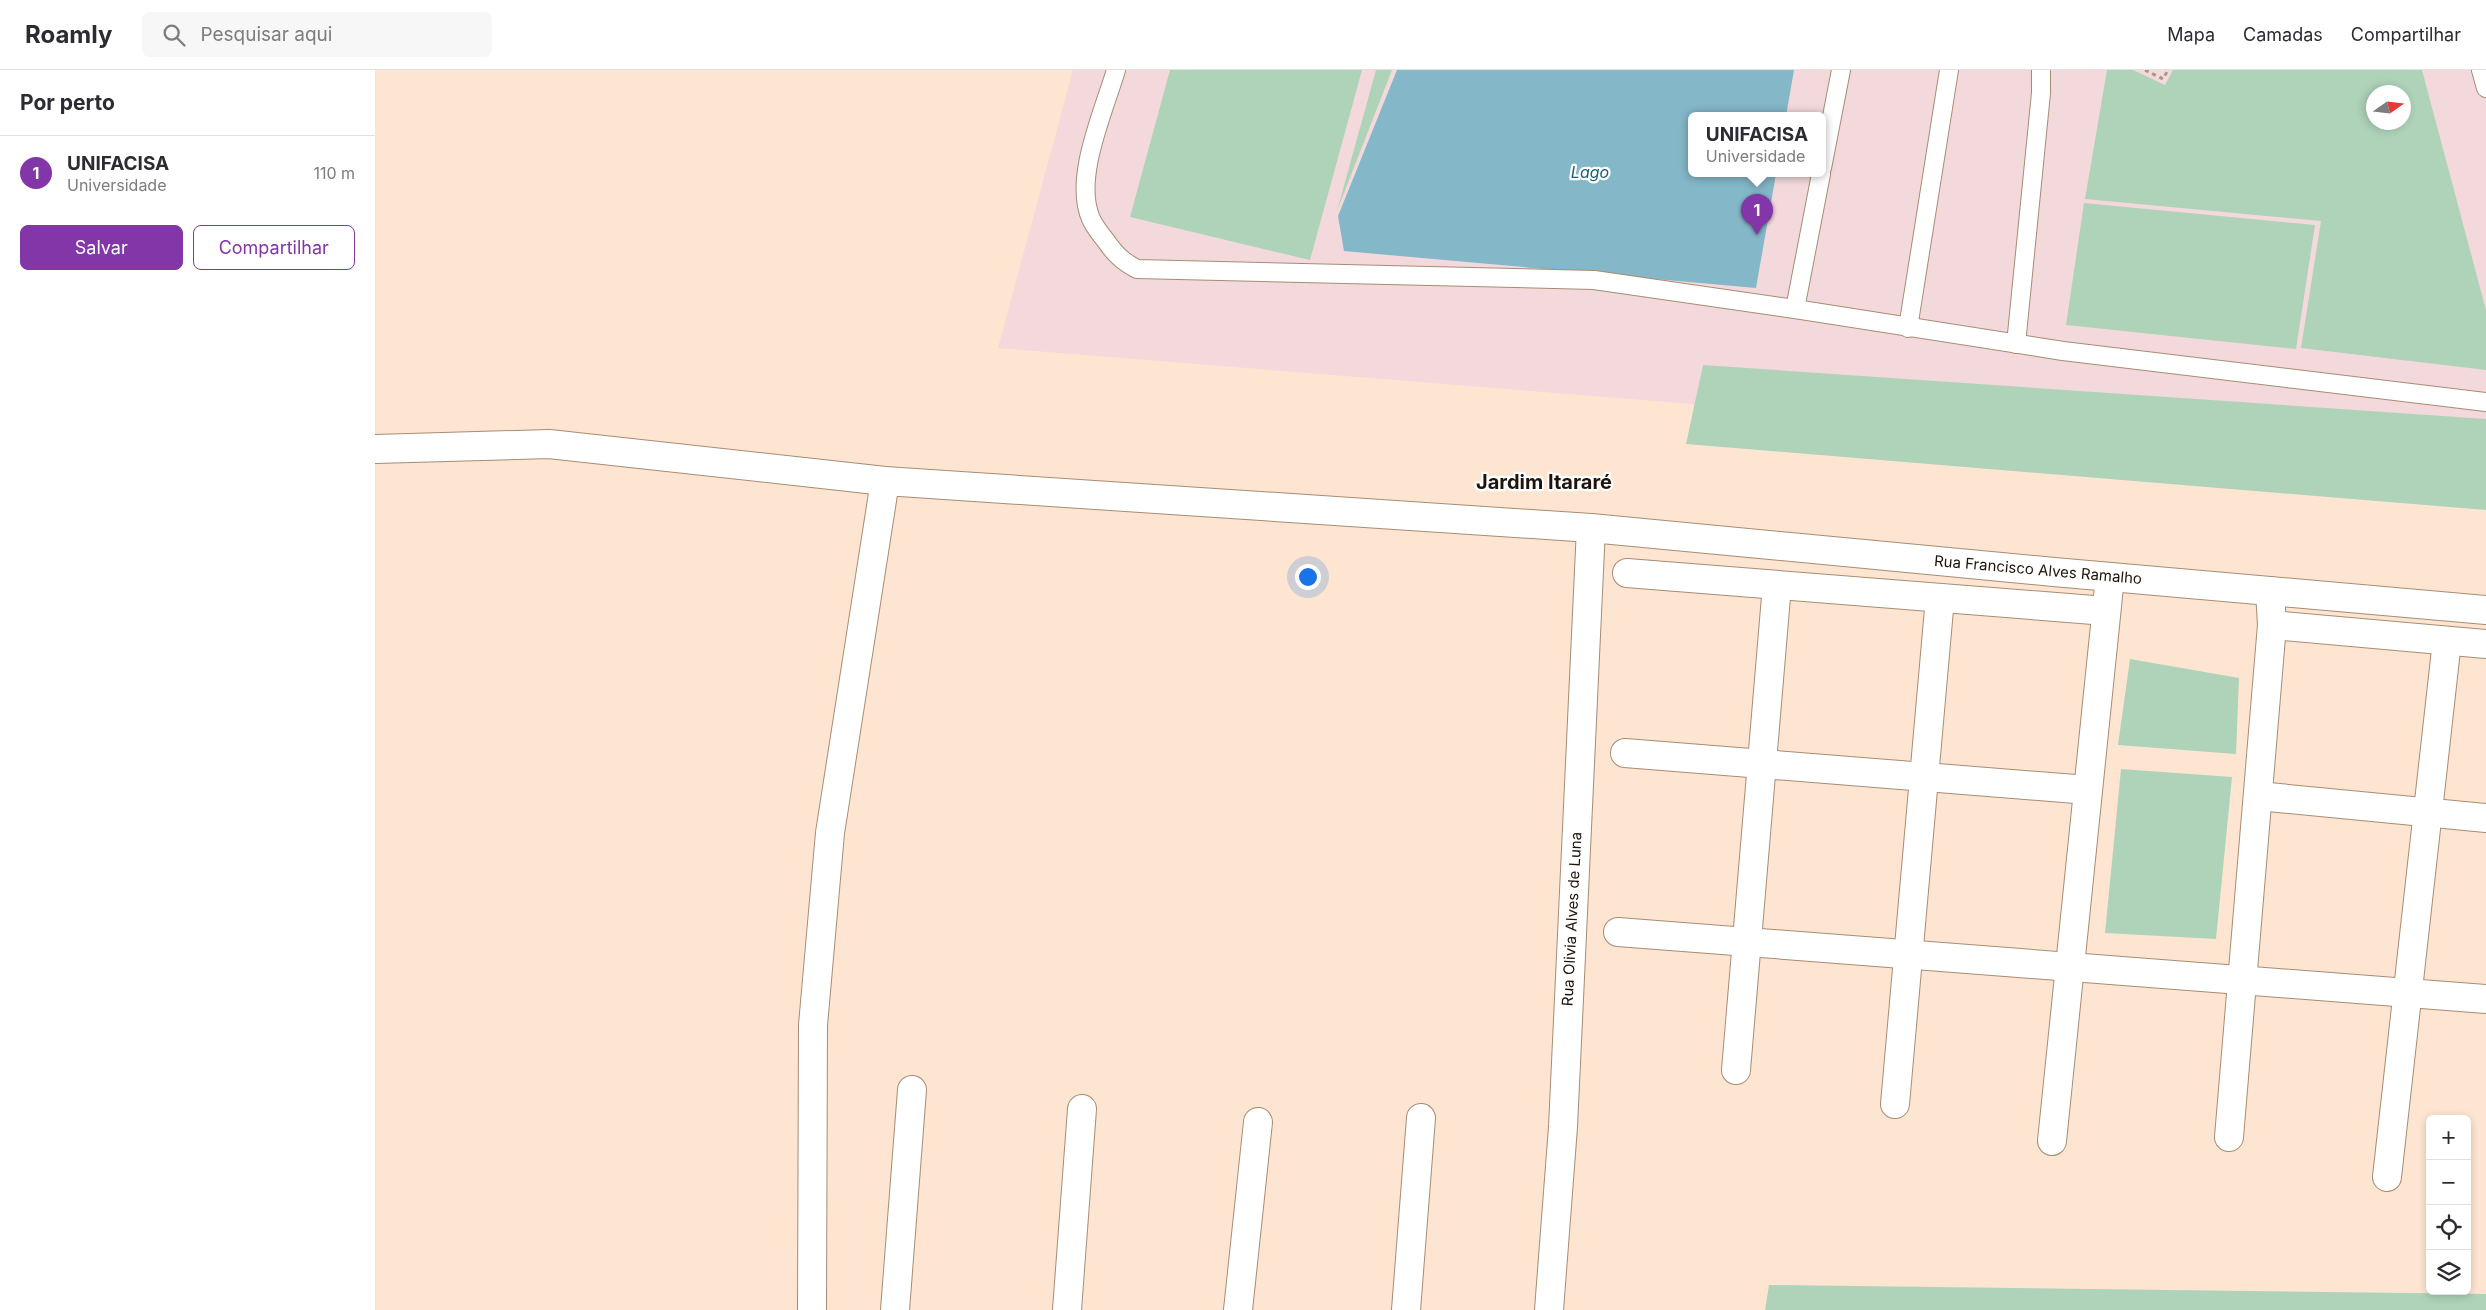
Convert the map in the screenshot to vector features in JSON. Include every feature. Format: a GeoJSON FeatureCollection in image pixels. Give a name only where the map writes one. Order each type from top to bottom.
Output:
{"type":"FeatureCollection","features":[{"type":"Feature","properties":{"kind":"street","name":"Rua Francisco Alves Ramalho"},"geometry":{"type":"LineString","coordinates":[[375,449],[549,444],[885,481],[1591,528],[2486,610]]}},
{"type":"Feature","properties":{"kind":"street"},"geometry":{"type":"LineString","coordinates":[[812,1310],[813,1025],[830,833],[885,481]]}},
{"type":"Feature","properties":{"kind":"street","name":"Rua Olivia Alves de Luna"},"geometry":{"type":"LineString","coordinates":[[1549,1310],[1563,1127],[1591,528]]}},
{"type":"Feature","properties":{"kind":"street"},"geometry":{"type":"LineString","coordinates":[[1627,573],[2106,611]]}},
{"type":"Feature","properties":{"kind":"street"},"geometry":{"type":"LineString","coordinates":[[2052,1142],[2110,577]]}},
{"type":"Feature","properties":{"kind":"street"},"geometry":{"type":"LineString","coordinates":[[1736,1070],[1777,586]]}},
{"type":"Feature","properties":{"kind":"street"},"geometry":{"type":"LineString","coordinates":[[2229,1137],[2272,625],[2269,591]]}},
{"type":"Feature","properties":{"kind":"street"},"geometry":{"type":"LineString","coordinates":[[1895,1104],[1939,598]]}},
{"type":"Feature","properties":{"kind":"street"},"geometry":{"type":"LineString","coordinates":[[2272,625],[2486,644]]}},
{"type":"Feature","properties":{"kind":"street"},"geometry":{"type":"LineString","coordinates":[[2387,1177],[2447,641]]}},
{"type":"Feature","properties":{"kind":"street"},"geometry":{"type":"LineString","coordinates":[[1625,754],[2088,790]]}},
{"type":"Feature","properties":{"kind":"street"},"geometry":{"type":"LineString","coordinates":[[2258,796],[2486,818]]}},
{"type":"Feature","properties":{"kind":"street"},"geometry":{"type":"LineString","coordinates":[[1618,932],[2486,999]]}},
{"type":"Feature","properties":{"kind":"street"},"geometry":{"type":"LineString","coordinates":[[895,1310],[912,1090]]}},
{"type":"Feature","properties":{"kind":"street"},"geometry":{"type":"LineString","coordinates":[[1067,1310],[1082,1110]]}},
{"type":"Feature","properties":{"kind":"street"},"geometry":{"type":"LineString","coordinates":[[1406,1310],[1421,1118]]}},
{"type":"Feature","properties":{"kind":"street"},"geometry":{"type":"LineString","coordinates":[[1238,1310],[1258,1122]]}},
{"type":"Feature","properties":{"kind":"lane"},"geometry":{"type":"LineString","coordinates":[[1116,70],[1087,165],[1085,191],[1091,219],[1101,235],[1117,256],[1137,269],[1595,280],[2016,344],[2486,402]]}},
{"type":"Feature","properties":{"kind":"lane"},"geometry":{"type":"LineString","coordinates":[[1826,147],[1841,70]]}},
{"type":"Feature","properties":{"kind":"lane"},"geometry":{"type":"LineString","coordinates":[[1909,328],[1949,70]]}},
{"type":"Feature","properties":{"kind":"lane"},"geometry":{"type":"LineString","coordinates":[[2016,344],[2041,93],[2041,70]]}},
{"type":"Feature","properties":{"kind":"lane"},"geometry":{"type":"LineString","coordinates":[[2481,70],[2486,88]]}},
{"type":"Feature","properties":{"kind":"lane"},"geometry":{"type":"LineString","coordinates":[[1795,309],[1820,177]]}},
{"type":"Feature","properties":{"kind":"path"},"geometry":{"type":"LineString","coordinates":[[2145,70],[2163,79],[2167,70]]}},
{"type":"Feature","properties":{"kind":"shaded area"},"geometry":{"type":"Polygon","coordinates":[[[1073,70],[2486,70],[2486,468],[998,348],[1073,70]]]}},
{"type":"Feature","properties":{"kind":"green space"},"geometry":{"type":"Polygon","coordinates":[[[1170,70],[1362,70],[1310,260],[1130,217],[1170,70]]]}},
{"type":"Feature","properties":{"kind":"green space"},"geometry":{"type":"Polygon","coordinates":[[[1376,70],[1392,70],[1337,211],[1376,70]]]}},
{"type":"Feature","properties":{"kind":"green space"},"geometry":{"type":"Polygon","coordinates":[[[2107,70],[2133,70],[2165,85],[2173,70],[2422,70],[2486,310],[2486,370],[2301,348],[2321,221],[2085,199],[2107,70]]]}},
{"type":"Feature","properties":{"kind":"green space"},"geometry":{"type":"Polygon","coordinates":[[[2084,203],[2315,225],[2296,349],[2066,325],[2084,203]]]}},
{"type":"Feature","properties":{"kind":"green space"},"geometry":{"type":"Polygon","coordinates":[[[1703,365],[2486,419],[2486,510],[1686,444],[1703,365]]]}},
{"type":"Feature","properties":{"kind":"green space"},"geometry":{"type":"Polygon","coordinates":[[[2130,659],[2239,678],[2236,754],[2118,745],[2130,659]]]}},
{"type":"Feature","properties":{"kind":"green space"},"geometry":{"type":"Polygon","coordinates":[[[2121,769],[2232,777],[2216,939],[2105,933],[2121,769]]]}},
{"type":"Feature","properties":{"kind":"green space"},"geometry":{"type":"Polygon","coordinates":[[[1769,1285],[2426,1293],[2426,1295],[2486,1294],[2486,1310],[1765,1310],[1769,1285]]]}},
{"type":"Feature","properties":{"kind":"water","name":"Lago"},"geometry":{"type":"Polygon","coordinates":[[[1397,70],[1794,70],[1787,112],[1688,112],[1688,177],[1775,177],[1756,288],[1344,251],[1338,216],[1397,70]]]}},
{"type":"Feature","properties":{"kind":"place","name":"UNIFACISA"},"geometry":{"type":"Point","coordinates":[1757,235]}},
{"type":"Feature","properties":{"kind":"district","name":"Jardim Itararé"},"geometry":{"type":"Point","coordinates":[1544,482]}}]}
